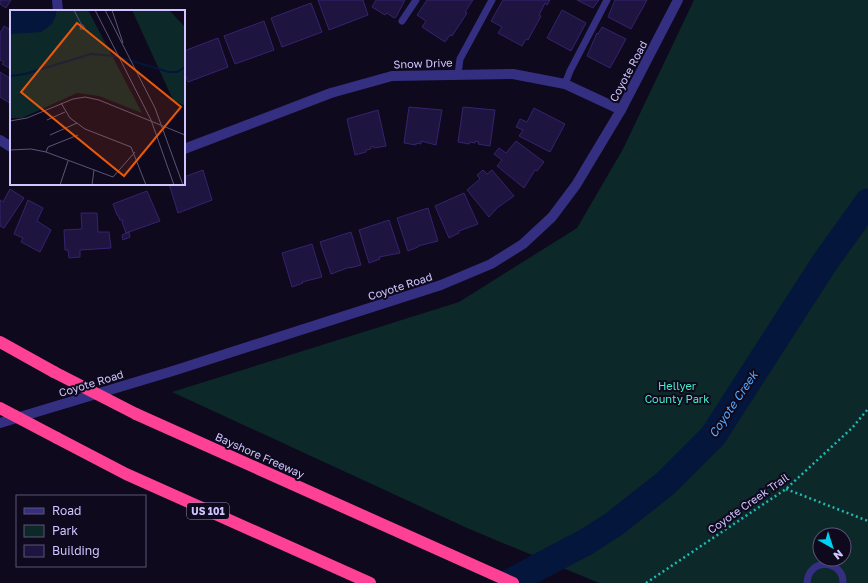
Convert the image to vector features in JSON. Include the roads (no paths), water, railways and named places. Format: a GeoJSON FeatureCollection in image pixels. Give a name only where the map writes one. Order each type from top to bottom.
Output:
{"type":"FeatureCollection","features":[{"type":"Feature","properties":{"kind":"highway","name":"Bayshore Freeway"},"geometry":{"type":"LineString","coordinates":[[0,342],[54,372],[136,414],[513,583]]}},
{"type":"Feature","properties":{"kind":"highway","name":"US 101"},"geometry":{"type":"LineString","coordinates":[[0,408],[126,474],[366,581]]}},
{"type":"Feature","properties":{"kind":"street"},"geometry":{"type":"LineString","coordinates":[[57,0],[58,10]]}},
{"type":"Feature","properties":{"kind":"street","name":"Coyote Road"},"geometry":{"type":"LineString","coordinates":[[0,423],[169,372],[441,285],[491,264],[523,244],[552,217],[576,185],[621,110],[678,0]]}},
{"type":"Feature","properties":{"kind":"street","name":"Snow Drive"},"geometry":{"type":"LineString","coordinates":[[185,149],[331,93],[392,76],[513,74],[565,84],[621,110]]}},
{"type":"Feature","properties":{"kind":"street"},"geometry":{"type":"LineString","coordinates":[[0,140],[10,146]]}},
{"type":"Feature","properties":{"kind":"lane"},"geometry":{"type":"LineString","coordinates":[[402,21],[416,0]]}},
{"type":"Feature","properties":{"kind":"lane"},"geometry":{"type":"LineString","coordinates":[[458,74],[460,60],[492,0]]}},
{"type":"Feature","properties":{"kind":"lane"},"geometry":{"type":"LineString","coordinates":[[565,84],[570,71],[607,0]]}},
{"type":"Feature","properties":{"kind":"lane"},"geometry":{"type":"LineString","coordinates":[[807,583],[807,576],[813,568],[821,564],[831,565],[838,570],[843,579],[842,583]]}},
{"type":"Feature","properties":{"kind":"waterway","name":"Coyote Creek"},"geometry":{"type":"LineString","coordinates":[[508,583],[586,542],[614,524],[666,483],[713,436],[825,262],[868,202]]}},
{"type":"Feature","properties":{"kind":"park label","name":"Hellyer County Park"},"geometry":{"type":"Point","coordinates":[677,391]}}]}
